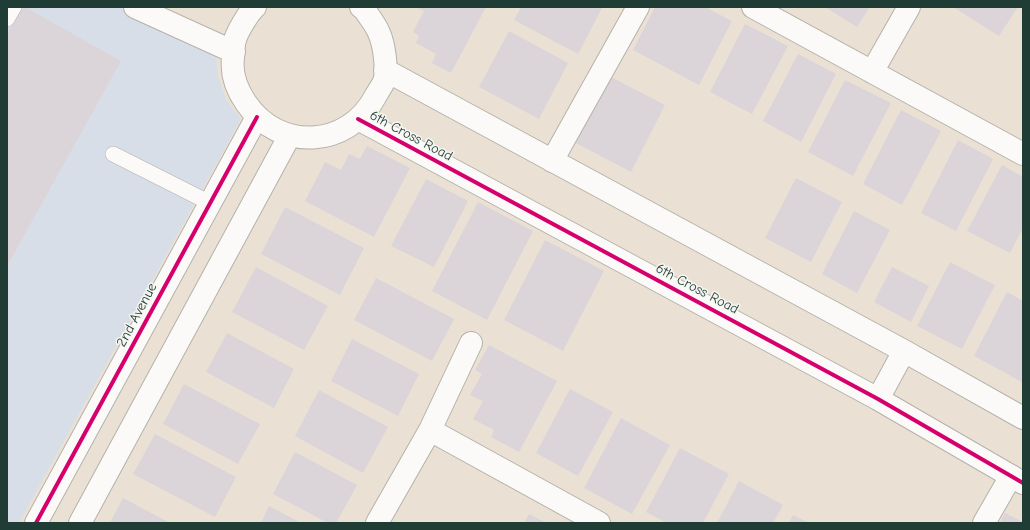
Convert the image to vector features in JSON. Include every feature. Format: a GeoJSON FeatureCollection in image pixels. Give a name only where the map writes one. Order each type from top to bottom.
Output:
{"type":"FeatureCollection","features":[{"type":"Feature","properties":{"kind":"street"},"geometry":{"type":"LineString","coordinates":[[136,7],[234,52]]}},
{"type":"Feature","properties":{"kind":"street"},"geometry":{"type":"LineString","coordinates":[[255,7],[250,11],[235,40],[232,66],[238,92],[256,117],[270,128],[296,137],[322,137],[347,128],[369,109],[385,79],[385,59],[379,33],[364,8]]}},
{"type":"Feature","properties":{"kind":"street"},"geometry":{"type":"LineString","coordinates":[[552,161],[638,7]]}},
{"type":"Feature","properties":{"kind":"street"},"geometry":{"type":"LineString","coordinates":[[753,7],[1023,154]]}},
{"type":"Feature","properties":{"kind":"street"},"geometry":{"type":"LineString","coordinates":[[872,72],[909,7]]}},
{"type":"Feature","properties":{"kind":"street"},"geometry":{"type":"LineString","coordinates":[[385,70],[904,351],[1023,418]]}},
{"type":"Feature","properties":{"kind":"street","name":"2nd Avenue"},"geometry":{"type":"LineString","coordinates":[[36,523],[256,117]]}},
{"type":"Feature","properties":{"kind":"street","name":"6th Cross Road"},"geometry":{"type":"LineString","coordinates":[[358,119],[878,399],[1017,480]]}},
{"type":"Feature","properties":{"kind":"street"},"geometry":{"type":"LineString","coordinates":[[80,523],[290,135]]}},
{"type":"Feature","properties":{"kind":"street"},"geometry":{"type":"LineString","coordinates":[[377,523],[430,430],[471,343]]}},
{"type":"Feature","properties":{"kind":"street"},"geometry":{"type":"LineString","coordinates":[[878,399],[904,351]]}},
{"type":"Feature","properties":{"kind":"street"},"geometry":{"type":"LineString","coordinates":[[430,430],[599,523]]}},
{"type":"Feature","properties":{"kind":"street"},"geometry":{"type":"LineString","coordinates":[[984,523],[1017,480]]}},
{"type":"Feature","properties":{"kind":"lane"},"geometry":{"type":"LineString","coordinates":[[7,19],[14,7]]}},
{"type":"Feature","properties":{"kind":"lane"},"geometry":{"type":"LineString","coordinates":[[113,154],[210,203]]}},
{"type":"Feature","properties":{"kind":"shaded area"},"geometry":{"type":"Polygon","coordinates":[[[7,7],[123,7],[216,56],[218,75],[226,100],[241,119],[19,523],[7,523],[7,7]]]}},
{"type":"Feature","properties":{"kind":"building"},"geometry":{"type":"Polygon","coordinates":[[[22,7],[25,7],[121,61],[7,266],[7,35],[22,7]]]}},
{"type":"Feature","properties":{"kind":"building"},"geometry":{"type":"Polygon","coordinates":[[[415,7],[486,7],[451,73],[432,63],[436,54],[416,43],[419,36],[413,32],[424,11],[415,7]]]}},
{"type":"Feature","properties":{"kind":"building"},"geometry":{"type":"Polygon","coordinates":[[[521,7],[602,8],[578,54],[514,20],[521,7]]]}},
{"type":"Feature","properties":{"kind":"building"},"geometry":{"type":"Polygon","coordinates":[[[655,7],[705,7],[732,21],[699,85],[633,50],[655,7]]]}},
{"type":"Feature","properties":{"kind":"building"},"geometry":{"type":"Polygon","coordinates":[[[825,7],[870,7],[857,27],[825,7]]]}},
{"type":"Feature","properties":{"kind":"building"},"geometry":{"type":"Polygon","coordinates":[[[953,7],[1018,7],[999,36],[953,7]]]}},
{"type":"Feature","properties":{"kind":"building"},"geometry":{"type":"Polygon","coordinates":[[[745,24],[788,46],[752,114],[710,92],[745,24]]]}},
{"type":"Feature","properties":{"kind":"building"},"geometry":{"type":"Polygon","coordinates":[[[509,31],[568,63],[539,119],[479,87],[509,31]]]}},
{"type":"Feature","properties":{"kind":"building"},"geometry":{"type":"Polygon","coordinates":[[[798,54],[836,74],[801,142],[763,121],[798,54]]]}},
{"type":"Feature","properties":{"kind":"building"},"geometry":{"type":"Polygon","coordinates":[[[609,76],[665,105],[631,172],[574,142],[609,76]]]}},
{"type":"Feature","properties":{"kind":"building"},"geometry":{"type":"Polygon","coordinates":[[[845,80],[891,103],[853,176],[808,152],[845,80]]]}},
{"type":"Feature","properties":{"kind":"building"},"geometry":{"type":"Polygon","coordinates":[[[901,110],[941,131],[902,205],[863,184],[901,110]]]}},
{"type":"Feature","properties":{"kind":"building"},"geometry":{"type":"Polygon","coordinates":[[[958,140],[993,159],[956,231],[921,213],[958,140]]]}},
{"type":"Feature","properties":{"kind":"building"},"geometry":{"type":"Polygon","coordinates":[[[367,146],[410,168],[374,237],[305,201],[325,162],[341,170],[349,154],[360,159],[367,146]]]}},
{"type":"Feature","properties":{"kind":"building"},"geometry":{"type":"Polygon","coordinates":[[[1002,165],[1023,177],[1023,228],[1010,253],[967,231],[1002,165]]]}},
{"type":"Feature","properties":{"kind":"building"},"geometry":{"type":"Polygon","coordinates":[[[796,178],[842,202],[811,262],[765,238],[796,178]]]}},
{"type":"Feature","properties":{"kind":"building"},"geometry":{"type":"Polygon","coordinates":[[[426,179],[468,201],[434,267],[391,246],[426,179]]]}},
{"type":"Feature","properties":{"kind":"building"},"geometry":{"type":"Polygon","coordinates":[[[478,202],[533,231],[487,320],[432,291],[478,202]]]}},
{"type":"Feature","properties":{"kind":"building"},"geometry":{"type":"Polygon","coordinates":[[[285,207],[364,248],[340,295],[261,254],[285,207]]]}},
{"type":"Feature","properties":{"kind":"building"},"geometry":{"type":"Polygon","coordinates":[[[854,211],[890,230],[857,293],[822,274],[854,211]]]}},
{"type":"Feature","properties":{"kind":"building"},"geometry":{"type":"Polygon","coordinates":[[[545,240],[604,271],[563,351],[504,320],[545,240]]]}},
{"type":"Feature","properties":{"kind":"building"},"geometry":{"type":"Polygon","coordinates":[[[950,262],[995,285],[962,349],[917,326],[950,262]]]}},
{"type":"Feature","properties":{"kind":"building"},"geometry":{"type":"Polygon","coordinates":[[[256,267],[328,306],[304,350],[232,312],[256,267]]]}},
{"type":"Feature","properties":{"kind":"building"},"geometry":{"type":"Polygon","coordinates":[[[892,267],[929,286],[911,322],[874,302],[892,267]]]}},
{"type":"Feature","properties":{"kind":"building"},"geometry":{"type":"Polygon","coordinates":[[[376,278],[454,319],[432,361],[354,320],[376,278]]]}},
{"type":"Feature","properties":{"kind":"building"},"geometry":{"type":"Polygon","coordinates":[[[1007,292],[1023,301],[1022,382],[974,356],[1007,292]]]}},
{"type":"Feature","properties":{"kind":"building"},"geometry":{"type":"Polygon","coordinates":[[[227,333],[294,369],[274,408],[206,372],[227,333]]]}},
{"type":"Feature","properties":{"kind":"building"},"geometry":{"type":"Polygon","coordinates":[[[352,339],[419,374],[398,416],[331,381],[352,339]]]}},
{"type":"Feature","properties":{"kind":"building"},"geometry":{"type":"Polygon","coordinates":[[[489,345],[557,381],[519,452],[491,437],[494,430],[473,419],[483,401],[470,395],[482,374],[475,370],[489,345]]]}},
{"type":"Feature","properties":{"kind":"building"},"geometry":{"type":"Polygon","coordinates":[[[184,384],[260,424],[238,464],[163,424],[184,384]]]}},
{"type":"Feature","properties":{"kind":"building"},"geometry":{"type":"Polygon","coordinates":[[[570,389],[613,412],[578,476],[536,453],[570,389]]]}},
{"type":"Feature","properties":{"kind":"building"},"geometry":{"type":"Polygon","coordinates":[[[319,390],[388,427],[363,473],[295,436],[319,390]]]}},
{"type":"Feature","properties":{"kind":"building"},"geometry":{"type":"Polygon","coordinates":[[[621,418],[670,445],[632,514],[584,488],[621,418]]]}},
{"type":"Feature","properties":{"kind":"building"},"geometry":{"type":"Polygon","coordinates":[[[155,434],[236,477],[215,517],[133,474],[155,434]]]}},
{"type":"Feature","properties":{"kind":"building"},"geometry":{"type":"Polygon","coordinates":[[[680,448],[729,474],[703,523],[667,523],[646,512],[680,448]]]}},
{"type":"Feature","properties":{"kind":"building"},"geometry":{"type":"Polygon","coordinates":[[[295,452],[357,485],[336,523],[328,523],[273,494],[295,452]]]}},
{"type":"Feature","properties":{"kind":"building"},"geometry":{"type":"Polygon","coordinates":[[[739,481],[783,505],[773,523],[717,523],[739,481]]]}},
{"type":"Feature","properties":{"kind":"building"},"geometry":{"type":"Polygon","coordinates":[[[123,498],[170,523],[110,523],[123,498]]]}},
{"type":"Feature","properties":{"kind":"building"},"geometry":{"type":"Polygon","coordinates":[[[269,506],[301,523],[261,523],[269,506]]]}},
{"type":"Feature","properties":{"kind":"building"},"geometry":{"type":"Polygon","coordinates":[[[1005,513],[1023,522],[1023,523],[1000,523],[1005,513]]]}},
{"type":"Feature","properties":{"kind":"building"},"geometry":{"type":"Polygon","coordinates":[[[529,514],[547,523],[524,523],[529,514]]]}},
{"type":"Feature","properties":{"kind":"building"},"geometry":{"type":"Polygon","coordinates":[[[793,515],[809,523],[789,523],[793,515]]]}},
{"type":"Feature","properties":{"kind":"cycle path"},"geometry":{"type":"LineString","coordinates":[[36,523],[257,117]]}},
{"type":"Feature","properties":{"kind":"cycle path"},"geometry":{"type":"LineString","coordinates":[[358,119],[878,399],[1023,483]]}}]}
